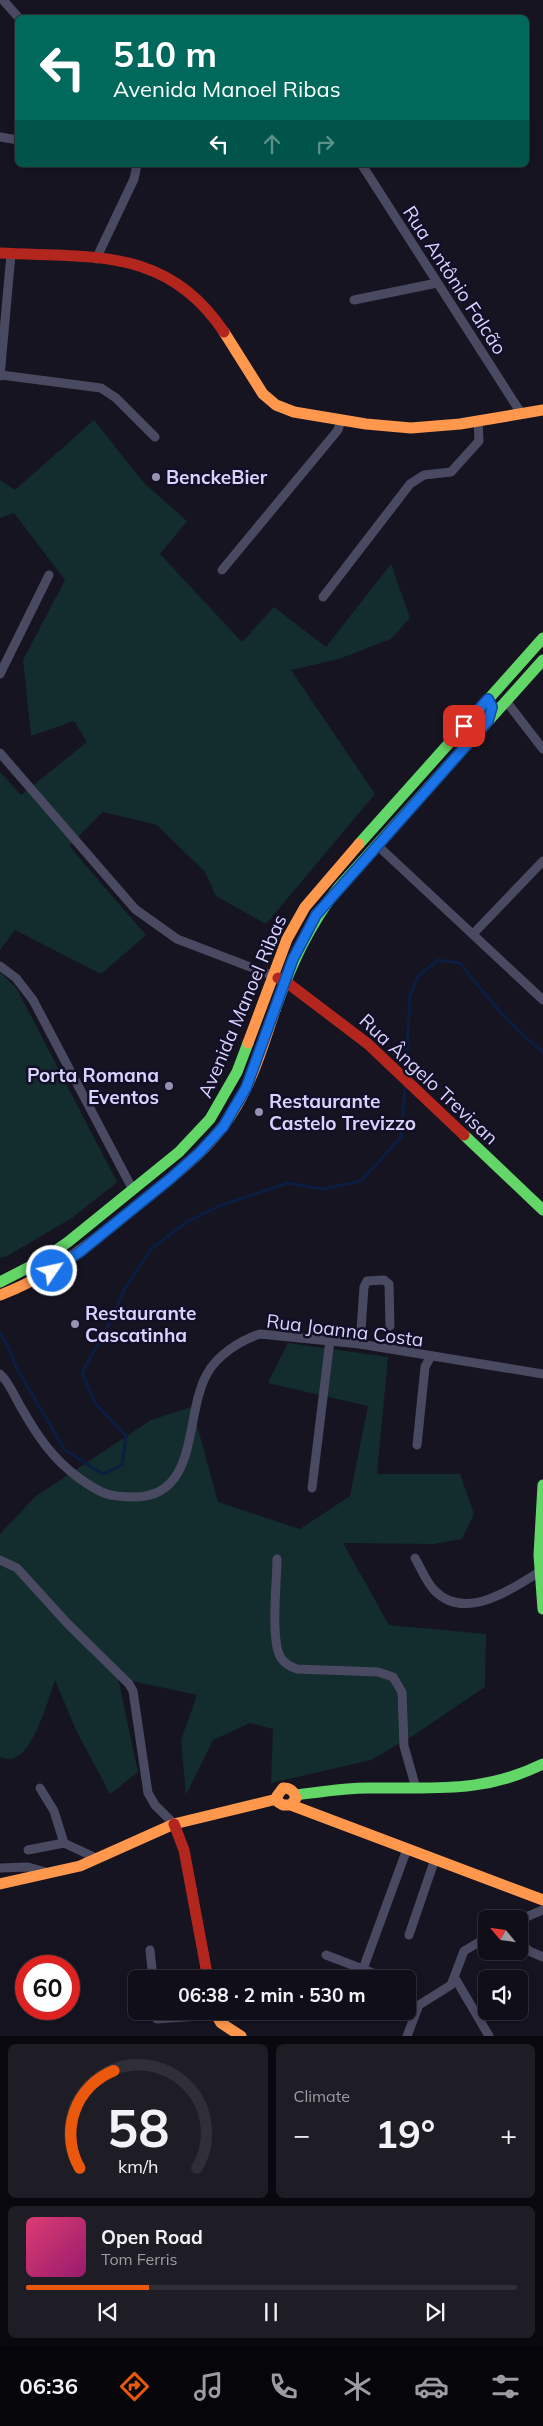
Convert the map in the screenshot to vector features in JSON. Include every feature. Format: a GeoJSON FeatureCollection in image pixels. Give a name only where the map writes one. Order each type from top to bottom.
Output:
{"type":"FeatureCollection","features":[{"type":"Feature","properties":{"kind":"main road"},"geometry":{"type":"LineString","coordinates":[[6,254],[96,259],[147,267],[175,280],[186,288],[211,315],[267,398],[282,408],[294,412],[341,420],[412,428],[543,410]]}},
{"type":"Feature","properties":{"kind":"main road","name":"Avenida Manoel Ribas"},"geometry":{"type":"LineString","coordinates":[[1,1279],[55,1252],[192,1140],[219,1106],[237,1072],[272,975],[296,922],[318,890],[543,638]]}},
{"type":"Feature","properties":{"kind":"main road","name":"Avenida Manoel Ribas"},"geometry":{"type":"LineString","coordinates":[[5,1294],[52,1271],[118,1221],[187,1164],[223,1127],[246,1088],[285,980],[307,930],[339,887],[543,660]]}},
{"type":"Feature","properties":{"kind":"main road"},"geometry":{"type":"LineString","coordinates":[[506,701],[504,692],[512,673]]}},
{"type":"Feature","properties":{"kind":"main road"},"geometry":{"type":"LineString","coordinates":[[488,699],[492,707],[488,721]]}},
{"type":"Feature","properties":{"kind":"main road"},"geometry":{"type":"LineString","coordinates":[[377,845],[374,836],[391,807]]}},
{"type":"Feature","properties":{"kind":"main road"},"geometry":{"type":"LineString","coordinates":[[339,887],[356,858],[353,850]]}},
{"type":"Feature","properties":{"kind":"main road","name":"Rua Ângelo Trevisan"},"geometry":{"type":"LineString","coordinates":[[272,975],[285,980],[363,1039],[543,1210]]}},
{"type":"Feature","properties":{"kind":"main road"},"geometry":{"type":"LineString","coordinates":[[118,1221],[134,1198],[133,1190]]}},
{"type":"Feature","properties":{"kind":"main road"},"geometry":{"type":"LineString","coordinates":[[1,1279],[5,1294]]}},
{"type":"Feature","properties":{"kind":"main road"},"geometry":{"type":"LineString","coordinates":[[543,1485],[539,1536],[539,1572],[543,1609]]}},
{"type":"Feature","properties":{"kind":"main road"},"geometry":{"type":"LineString","coordinates":[[293,1800],[292,1790],[283,1788],[278,1793],[278,1799],[282,1805],[293,1800],[355,1788],[465,1788],[493,1785],[519,1777],[543,1764]]}},
{"type":"Feature","properties":{"kind":"main road"},"geometry":{"type":"LineString","coordinates":[[0,1884],[52,1874],[96,1858],[174,1824],[278,1799]]}},
{"type":"Feature","properties":{"kind":"main road"},"geometry":{"type":"LineString","coordinates":[[293,1800],[407,1849],[543,1900]]}},
{"type":"Feature","properties":{"kind":"main road"},"geometry":{"type":"LineString","coordinates":[[174,1824],[184,1850],[206,1970]]}},
{"type":"Feature","properties":{"kind":"main road"},"geometry":{"type":"LineString","coordinates":[[219,2020],[237,2035]]}},
{"type":"Feature","properties":{"kind":"street"},"geometry":{"type":"LineString","coordinates":[[3,0],[16,15]]}},
{"type":"Feature","properties":{"kind":"street"},"geometry":{"type":"LineString","coordinates":[[0,137],[15,140]]}},
{"type":"Feature","properties":{"kind":"street"},"geometry":{"type":"LineString","coordinates":[[96,259],[134,180],[137,167]]}},
{"type":"Feature","properties":{"kind":"street","name":"Rua Antônio Falcão"},"geometry":{"type":"LineString","coordinates":[[363,167],[521,413]]}},
{"type":"Feature","properties":{"kind":"street"},"geometry":{"type":"LineString","coordinates":[[6,254],[0,376],[100,388],[116,398],[155,437]]}},
{"type":"Feature","properties":{"kind":"street"},"geometry":{"type":"LineString","coordinates":[[354,300],[437,282]]}},
{"type":"Feature","properties":{"kind":"street"},"geometry":{"type":"LineString","coordinates":[[222,570],[338,430],[341,420]]}},
{"type":"Feature","properties":{"kind":"street"},"geometry":{"type":"LineString","coordinates":[[323,596],[410,484],[424,475],[451,472],[474,448],[478,441],[478,420]]}},
{"type":"Feature","properties":{"kind":"street"},"geometry":{"type":"LineString","coordinates":[[0,674],[49,576]]}},
{"type":"Feature","properties":{"kind":"street"},"geometry":{"type":"LineString","coordinates":[[506,701],[543,749]]}},
{"type":"Feature","properties":{"kind":"street"},"geometry":{"type":"LineString","coordinates":[[0,754],[135,909],[177,939],[272,975]]}},
{"type":"Feature","properties":{"kind":"street"},"geometry":{"type":"LineString","coordinates":[[377,845],[543,1000]]}},
{"type":"Feature","properties":{"kind":"street"},"geometry":{"type":"LineString","coordinates":[[473,934],[543,861]]}},
{"type":"Feature","properties":{"kind":"street"},"geometry":{"type":"LineString","coordinates":[[0,966],[16,978],[33,1000],[133,1190]]}},
{"type":"Feature","properties":{"kind":"street"},"geometry":{"type":"LineString","coordinates":[[360,1344],[364,1287],[368,1281],[384,1280],[389,1284],[390,1326]]}},
{"type":"Feature","properties":{"kind":"street","name":"Rua Joanna Costa"},"geometry":{"type":"LineString","coordinates":[[0,1374],[49,1452],[61,1465],[89,1485],[112,1497],[150,1496],[165,1490],[177,1477],[194,1424],[206,1374],[216,1361],[247,1338],[260,1334],[360,1344],[543,1374]]}},
{"type":"Feature","properties":{"kind":"street"},"geometry":{"type":"LineString","coordinates":[[312,1488],[330,1340]]}},
{"type":"Feature","properties":{"kind":"street"},"geometry":{"type":"LineString","coordinates":[[417,1445],[425,1366],[431,1356]]}},
{"type":"Feature","properties":{"kind":"street"},"geometry":{"type":"LineString","coordinates":[[415,1558],[434,1590],[444,1598],[454,1602],[484,1601],[507,1591],[539,1572]]}},
{"type":"Feature","properties":{"kind":"street"},"geometry":{"type":"LineString","coordinates":[[277,1559],[276,1635],[281,1658],[288,1666],[297,1669],[378,1672],[393,1677],[402,1692],[404,1746],[416,1788]]}},
{"type":"Feature","properties":{"kind":"street"},"geometry":{"type":"LineString","coordinates":[[0,1560],[16,1568],[129,1684],[133,1691],[148,1794],[155,1805],[174,1824]]}},
{"type":"Feature","properties":{"kind":"street"},"geometry":{"type":"LineString","coordinates":[[40,1788],[54,1811],[64,1843]]}},
{"type":"Feature","properties":{"kind":"street"},"geometry":{"type":"LineString","coordinates":[[28,1850],[64,1843],[96,1858]]}},
{"type":"Feature","properties":{"kind":"street"},"geometry":{"type":"LineString","coordinates":[[326,1955],[363,1969],[407,1849]]}},
{"type":"Feature","properties":{"kind":"street"},"geometry":{"type":"LineString","coordinates":[[410,1935],[435,1860]]}},
{"type":"Feature","properties":{"kind":"street"},"geometry":{"type":"LineString","coordinates":[[0,1868],[28,1868],[52,1874]]}},
{"type":"Feature","properties":{"kind":"street"},"geometry":{"type":"LineString","coordinates":[[528,1916],[543,1910]]}},
{"type":"Feature","properties":{"kind":"street"},"geometry":{"type":"LineString","coordinates":[[408,2036],[419,2005],[446,1989],[455,1978],[464,1951],[478,1943]]}},
{"type":"Feature","properties":{"kind":"street"},"geometry":{"type":"LineString","coordinates":[[150,1950],[152,1970]]}},
{"type":"Feature","properties":{"kind":"street"},"geometry":{"type":"LineString","coordinates":[[528,1951],[543,1957]]}},
{"type":"Feature","properties":{"kind":"street"},"geometry":{"type":"LineString","coordinates":[[455,1978],[489,2036]]}},
{"type":"Feature","properties":{"kind":"green space"},"geometry":{"type":"Polygon","coordinates":[[[94,420],[144,483],[187,521],[160,554],[242,642],[274,607],[326,647],[391,564],[410,618],[391,639],[339,659],[291,670],[375,794],[266,924],[216,896],[205,872],[157,825],[103,812],[69,846],[146,935],[101,974],[15,930],[0,950],[0,772],[21,795],[87,742],[74,721],[31,736],[23,660],[65,580],[14,513],[0,518],[0,480],[15,490],[94,420]]]}},
{"type":"Feature","properties":{"kind":"green space"},"geometry":{"type":"Polygon","coordinates":[[[0,972],[17,989],[117,1182],[72,1218],[7,1256],[0,1258],[0,972]]]}},
{"type":"Feature","properties":{"kind":"green space"},"geometry":{"type":"Polygon","coordinates":[[[288,1343],[388,1357],[377,1474],[460,1474],[474,1514],[462,1539],[434,1544],[343,1543],[389,1625],[486,1634],[485,1687],[414,1735],[371,1760],[271,1783],[273,1729],[250,1723],[213,1740],[186,1795],[181,1740],[197,1695],[118,1678],[138,1772],[110,1794],[76,1730],[55,1680],[39,1725],[27,1747],[20,1755],[12,1759],[0,1757],[0,1534],[36,1496],[151,1420],[192,1407],[218,1502],[300,1529],[350,1496],[368,1406],[268,1383],[288,1343]]]}},
{"type":"Feature","properties":{"kind":"waterway"},"geometry":{"type":"LineString","coordinates":[[406,1068],[410,995],[418,976],[438,960],[460,963],[509,1021],[543,1052]]}},
{"type":"Feature","properties":{"kind":"waterway"},"geometry":{"type":"LineString","coordinates":[[0,1333],[8,1346],[16,1367],[65,1450],[103,1474],[122,1465],[126,1436],[96,1404],[82,1373],[110,1322],[124,1290],[151,1249],[187,1222],[219,1206],[288,1183],[323,1189],[361,1181],[401,1137],[405,1089]]}},
{"type":"Feature","properties":{"kind":"traffic: fast"},"geometry":{"type":"LineString","coordinates":[[359,844],[543,638]]}},
{"type":"Feature","properties":{"kind":"traffic: fast"},"geometry":{"type":"LineString","coordinates":[[275,1010],[302,946],[328,901],[543,660]]}},
{"type":"Feature","properties":{"kind":"traffic: fast"},"geometry":{"type":"LineString","coordinates":[[0,1282],[39,1262],[68,1242],[179,1152],[210,1119],[237,1072],[248,1043]]}},
{"type":"Feature","properties":{"kind":"traffic: fast"},"geometry":{"type":"LineString","coordinates":[[464,1135],[543,1210]]}},
{"type":"Feature","properties":{"kind":"traffic: fast"},"geometry":{"type":"LineString","coordinates":[[543,1485],[539,1555],[543,1609]]}},
{"type":"Feature","properties":{"kind":"traffic: fast"},"geometry":{"type":"LineString","coordinates":[[296,1795],[368,1788],[436,1788],[478,1785],[521,1774],[543,1764]]}},
{"type":"Feature","properties":{"kind":"traffic: slow"},"geometry":{"type":"LineString","coordinates":[[224,332],[263,394],[276,405],[294,412],[366,424],[411,428],[460,424],[543,410]]}},
{"type":"Feature","properties":{"kind":"traffic: slow"},"geometry":{"type":"LineString","coordinates":[[248,1043],[287,939],[305,907],[359,844]]}},
{"type":"Feature","properties":{"kind":"traffic: slow"},"geometry":{"type":"LineString","coordinates":[[0,1295],[20,1287],[73,1256],[164,1184],[211,1141],[231,1115],[245,1090],[275,1010]]}},
{"type":"Feature","properties":{"kind":"traffic: slow"},"geometry":{"type":"LineString","coordinates":[[291,1805],[296,1798],[294,1793],[290,1789],[283,1788],[277,1796],[278,1802],[283,1805],[291,1805],[543,1900]]}},
{"type":"Feature","properties":{"kind":"traffic: slow"},"geometry":{"type":"LineString","coordinates":[[0,1884],[80,1866],[174,1824],[277,1799]]}},
{"type":"Feature","properties":{"kind":"traffic: slow"},"geometry":{"type":"LineString","coordinates":[[219,2020],[241,2036]]}},
{"type":"Feature","properties":{"kind":"traffic: jam"},"geometry":{"type":"LineString","coordinates":[[0,253],[96,258],[125,262],[152,271],[178,284],[202,304],[224,332]]}},
{"type":"Feature","properties":{"kind":"traffic: jam"},"geometry":{"type":"LineString","coordinates":[[278,978],[285,981],[368,1044],[464,1135]]}},
{"type":"Feature","properties":{"kind":"traffic: jam"},"geometry":{"type":"LineString","coordinates":[[174,1824],[184,1850],[206,1970]]}},
{"type":"Feature","properties":{"kind":"place","name":"BenckeBier"},"geometry":{"type":"Point","coordinates":[156,477]}},
{"type":"Feature","properties":{"kind":"place","name":"Porta Romana Eventos"},"geometry":{"type":"Point","coordinates":[169,1086]}},
{"type":"Feature","properties":{"kind":"place","name":"Restaurante Castelo Trevizzo"},"geometry":{"type":"Point","coordinates":[259,1112]}},
{"type":"Feature","properties":{"kind":"place","name":"Restaurante Cascatinha"},"geometry":{"type":"Point","coordinates":[75,1324]}},
{"type":"Feature","properties":{"kind":"route"},"geometry":{"type":"LineString","coordinates":[[52,1271],[81,1251],[171,1178],[199,1153],[223,1127],[233,1113],[246,1088],[293,959],[316,915],[326,901],[488,721],[492,707],[491,702],[488,699],[464,726]]}}]}
